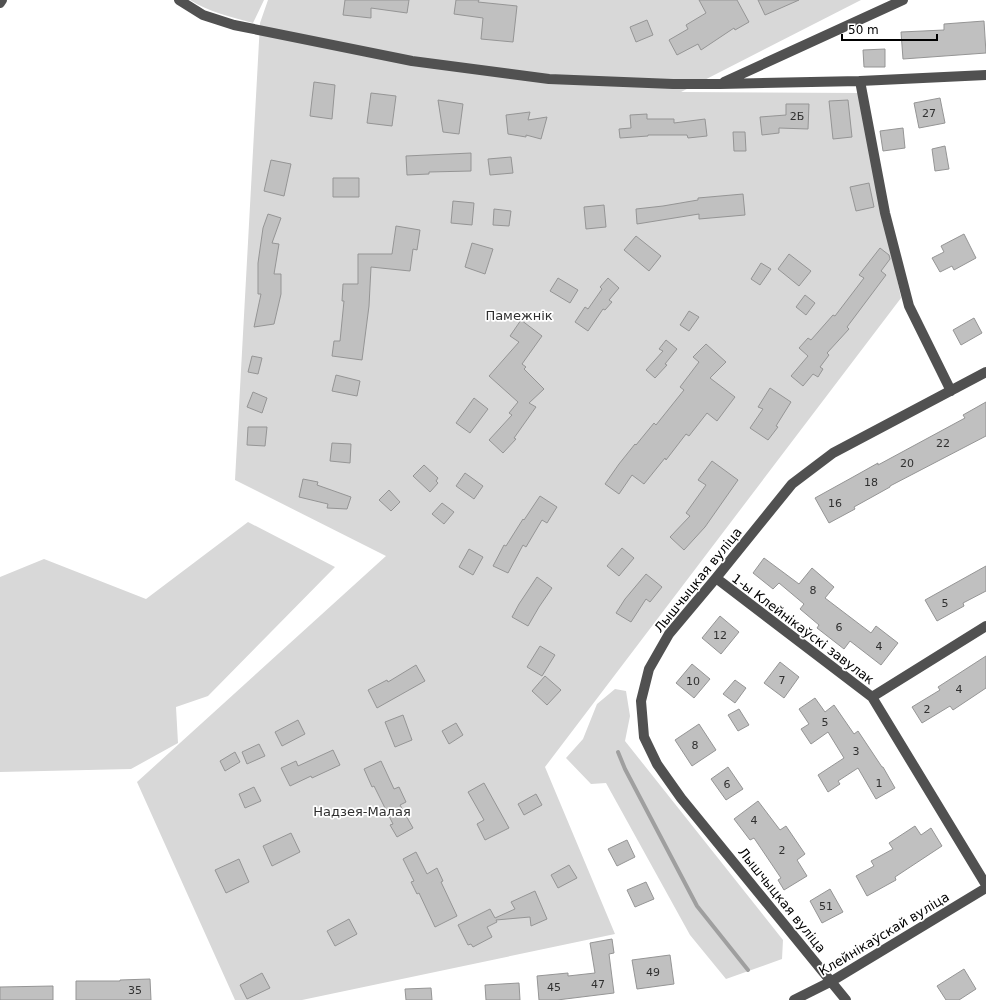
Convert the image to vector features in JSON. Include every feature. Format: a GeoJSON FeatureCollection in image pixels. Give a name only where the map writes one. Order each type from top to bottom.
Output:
{"type":"FeatureCollection","features":[{"type":"Feature","properties":{"kind":"street"},"geometry":{"type":"LineString","coordinates":[[179,0],[203,15],[234,25],[412,60],[548,79],[673,84],[720,84],[860,81],[986,75]]}},
{"type":"Feature","properties":{"kind":"street"},"geometry":{"type":"LineString","coordinates":[[720,84],[903,0]]}},
{"type":"Feature","properties":{"kind":"street"},"geometry":{"type":"LineString","coordinates":[[860,81],[885,213],[909,306],[951,390]]}},
{"type":"Feature","properties":{"kind":"street","name":"Лышчыцкая вуліца"},"geometry":{"type":"LineString","coordinates":[[846,1000],[656,764],[644,737],[642,701],[649,670],[669,634],[792,484],[833,453],[986,372]]}},
{"type":"Feature","properties":{"kind":"street","name":"1-ы Клейнікаўскі завулак"},"geometry":{"type":"LineString","coordinates":[[716,578],[872,697],[986,886]]}},
{"type":"Feature","properties":{"kind":"street"},"geometry":{"type":"LineString","coordinates":[[872,697],[986,626]]}},
{"type":"Feature","properties":{"kind":"street","name":"Клейнікаўскай вуліца"},"geometry":{"type":"LineString","coordinates":[[794,1000],[832,981],[986,886]]}},
{"type":"Feature","properties":{"kind":"green space"},"geometry":{"type":"Polygon","coordinates":[[[190,0],[264,0],[253,23],[212,11],[190,0]]]}},
{"type":"Feature","properties":{"kind":"green space","name":"Памежнік"},"geometry":{"type":"Polygon","coordinates":[[[268,0],[861,0],[681,92],[859,93],[901,298],[545,767],[615,934],[302,1000],[235,1000],[137,782],[386,556],[235,480],[260,23],[268,0]]]}},
{"type":"Feature","properties":{"kind":"green space"},"geometry":{"type":"Polygon","coordinates":[[[248,522],[335,567],[208,696],[176,707],[178,743],[131,769],[0,772],[0,577],[44,559],[146,599],[248,522]]]}},
{"type":"Feature","properties":{"kind":"green space"},"geometry":{"type":"Polygon","coordinates":[[[615,689],[626,691],[630,716],[625,741],[783,940],[782,959],[726,979],[690,935],[606,783],[591,784],[566,758],[583,739],[597,704],[615,689]]]}},
{"type":"Feature","properties":{"kind":"building"},"geometry":{"type":"Polygon","coordinates":[[[345,0],[409,0],[407,13],[371,8],[371,18],[343,15],[345,0]]]}},
{"type":"Feature","properties":{"kind":"building"},"geometry":{"type":"Polygon","coordinates":[[[456,0],[479,0],[478,2],[517,6],[513,42],[481,39],[483,18],[454,14],[456,0]]]}},
{"type":"Feature","properties":{"kind":"building"},"geometry":{"type":"Polygon","coordinates":[[[699,0],[737,0],[749,22],[735,30],[734,28],[701,50],[698,44],[677,55],[669,40],[688,29],[686,25],[706,13],[699,0]]]}},
{"type":"Feature","properties":{"kind":"building"},"geometry":{"type":"Polygon","coordinates":[[[758,0],[799,0],[765,15],[758,0]]]}},
{"type":"Feature","properties":{"kind":"building"},"geometry":{"type":"Polygon","coordinates":[[[647,20],[653,35],[636,42],[630,27],[647,20]]]}},
{"type":"Feature","properties":{"kind":"building"},"geometry":{"type":"Polygon","coordinates":[[[984,21],[986,53],[903,59],[901,32],[944,30],[944,24],[984,21]]]}},
{"type":"Feature","properties":{"kind":"building"},"geometry":{"type":"Polygon","coordinates":[[[885,49],[885,67],[864,67],[863,50],[885,49]]]}},
{"type":"Feature","properties":{"kind":"building"},"geometry":{"type":"Polygon","coordinates":[[[314,82],[335,85],[332,119],[310,116],[314,82]]]}},
{"type":"Feature","properties":{"kind":"building"},"geometry":{"type":"Polygon","coordinates":[[[371,93],[396,96],[392,126],[367,123],[371,93]]]}},
{"type":"Feature","properties":{"kind":"building"},"geometry":{"type":"Polygon","coordinates":[[[940,98],[945,123],[919,128],[914,103],[940,98]]]}},
{"type":"Feature","properties":{"kind":"building"},"geometry":{"type":"Polygon","coordinates":[[[438,100],[463,104],[459,134],[443,132],[438,100]]]}},
{"type":"Feature","properties":{"kind":"building"},"geometry":{"type":"Polygon","coordinates":[[[848,100],[852,137],[833,139],[829,101],[848,100]]]}},
{"type":"Feature","properties":{"kind":"building"},"geometry":{"type":"Polygon","coordinates":[[[786,104],[809,104],[808,129],[779,128],[779,133],[762,135],[760,117],[786,115],[786,104]]]}},
{"type":"Feature","properties":{"kind":"building"},"geometry":{"type":"Polygon","coordinates":[[[530,112],[528,120],[547,117],[541,139],[526,135],[526,137],[508,134],[506,115],[530,112]]]}},
{"type":"Feature","properties":{"kind":"building"},"geometry":{"type":"Polygon","coordinates":[[[647,114],[647,119],[674,119],[674,123],[705,119],[707,136],[688,138],[687,135],[648,135],[620,138],[619,129],[631,128],[630,115],[647,114]]]}},
{"type":"Feature","properties":{"kind":"building"},"geometry":{"type":"Polygon","coordinates":[[[903,128],[905,148],[883,151],[880,131],[903,128]]]}},
{"type":"Feature","properties":{"kind":"building"},"geometry":{"type":"Polygon","coordinates":[[[733,132],[745,132],[746,151],[734,151],[733,132]]]}},
{"type":"Feature","properties":{"kind":"building"},"geometry":{"type":"Polygon","coordinates":[[[945,146],[949,169],[935,171],[932,149],[945,146]]]}},
{"type":"Feature","properties":{"kind":"building"},"geometry":{"type":"Polygon","coordinates":[[[471,153],[471,171],[429,172],[429,174],[407,175],[406,156],[471,153]]]}},
{"type":"Feature","properties":{"kind":"building"},"geometry":{"type":"Polygon","coordinates":[[[511,157],[513,173],[490,175],[488,159],[511,157]]]}},
{"type":"Feature","properties":{"kind":"building"},"geometry":{"type":"Polygon","coordinates":[[[271,160],[291,164],[284,196],[264,191],[271,160]]]}},
{"type":"Feature","properties":{"kind":"building"},"geometry":{"type":"Polygon","coordinates":[[[333,178],[359,178],[359,197],[333,197],[333,178]]]}},
{"type":"Feature","properties":{"kind":"building"},"geometry":{"type":"Polygon","coordinates":[[[869,183],[874,207],[856,211],[850,187],[869,183]]]}},
{"type":"Feature","properties":{"kind":"building"},"geometry":{"type":"Polygon","coordinates":[[[743,194],[745,215],[699,219],[699,214],[637,224],[636,209],[698,200],[698,198],[743,194]]]}},
{"type":"Feature","properties":{"kind":"building"},"geometry":{"type":"Polygon","coordinates":[[[453,201],[474,203],[472,225],[451,223],[453,201]]]}},
{"type":"Feature","properties":{"kind":"building"},"geometry":{"type":"Polygon","coordinates":[[[604,205],[606,227],[586,229],[584,207],[604,205]]]}},
{"type":"Feature","properties":{"kind":"building"},"geometry":{"type":"Polygon","coordinates":[[[494,209],[511,211],[509,226],[493,225],[494,209]]]}},
{"type":"Feature","properties":{"kind":"building"},"geometry":{"type":"Polygon","coordinates":[[[268,214],[281,218],[272,243],[279,244],[274,274],[281,274],[281,294],[274,324],[254,327],[261,294],[258,294],[258,263],[263,228],[268,214]]]}},
{"type":"Feature","properties":{"kind":"building"},"geometry":{"type":"Polygon","coordinates":[[[396,226],[420,230],[417,250],[413,249],[410,271],[371,267],[369,306],[362,360],[332,356],[334,341],[340,341],[344,301],[342,301],[343,284],[358,284],[358,254],[392,254],[396,226]]]}},
{"type":"Feature","properties":{"kind":"building"},"geometry":{"type":"Polygon","coordinates":[[[964,234],[976,258],[954,270],[952,266],[940,272],[932,258],[944,252],[941,246],[964,234]]]}},
{"type":"Feature","properties":{"kind":"building"},"geometry":{"type":"Polygon","coordinates":[[[636,236],[661,256],[649,271],[624,250],[636,236]]]}},
{"type":"Feature","properties":{"kind":"building"},"geometry":{"type":"Polygon","coordinates":[[[472,243],[493,249],[485,274],[465,267],[472,243]]]}},
{"type":"Feature","properties":{"kind":"building"},"geometry":{"type":"Polygon","coordinates":[[[880,248],[889,255],[890,259],[881,271],[886,275],[847,327],[849,329],[827,353],[829,355],[820,367],[823,369],[818,377],[813,374],[803,386],[791,376],[808,356],[799,348],[808,338],[811,340],[833,315],[835,316],[864,278],[859,275],[880,248]]]}},
{"type":"Feature","properties":{"kind":"building"},"geometry":{"type":"Polygon","coordinates":[[[789,254],[811,271],[799,286],[778,269],[789,254]]]}},
{"type":"Feature","properties":{"kind":"building"},"geometry":{"type":"Polygon","coordinates":[[[761,263],[771,269],[760,285],[751,279],[761,263]]]}},
{"type":"Feature","properties":{"kind":"building"},"geometry":{"type":"Polygon","coordinates":[[[558,278],[578,290],[570,303],[550,291],[558,278]]]}},
{"type":"Feature","properties":{"kind":"building"},"geometry":{"type":"Polygon","coordinates":[[[608,278],[619,288],[609,300],[612,302],[605,310],[603,309],[588,331],[575,322],[585,307],[588,309],[602,289],[600,287],[608,278]]]}},
{"type":"Feature","properties":{"kind":"building"},"geometry":{"type":"Polygon","coordinates":[[[805,295],[815,303],[806,315],[796,307],[805,295]]]}},
{"type":"Feature","properties":{"kind":"building"},"geometry":{"type":"Polygon","coordinates":[[[689,311],[699,317],[689,331],[680,325],[689,311]]]}},
{"type":"Feature","properties":{"kind":"building"},"geometry":{"type":"Polygon","coordinates":[[[974,318],[982,333],[961,345],[953,330],[974,318]]]}},
{"type":"Feature","properties":{"kind":"building"},"geometry":{"type":"Polygon","coordinates":[[[521,320],[542,336],[522,364],[526,367],[524,369],[544,389],[529,403],[536,407],[514,438],[516,439],[503,453],[489,440],[512,415],[509,413],[518,402],[489,376],[519,342],[510,336],[521,320]]]}},
{"type":"Feature","properties":{"kind":"building"},"geometry":{"type":"Polygon","coordinates":[[[666,340],[677,349],[665,364],[667,365],[655,378],[646,370],[663,351],[659,349],[666,340]]]}},
{"type":"Feature","properties":{"kind":"building"},"geometry":{"type":"Polygon","coordinates":[[[706,344],[726,362],[710,378],[735,397],[717,421],[707,413],[689,436],[686,434],[666,460],[665,458],[644,484],[632,475],[619,494],[605,484],[635,444],[636,445],[654,423],[656,425],[684,390],[680,387],[699,362],[693,357],[706,344]]]}},
{"type":"Feature","properties":{"kind":"building"},"geometry":{"type":"Polygon","coordinates":[[[252,356],[262,358],[258,374],[248,372],[252,356]]]}},
{"type":"Feature","properties":{"kind":"building"},"geometry":{"type":"Polygon","coordinates":[[[336,375],[360,381],[357,396],[332,391],[336,375]]]}},
{"type":"Feature","properties":{"kind":"building"},"geometry":{"type":"Polygon","coordinates":[[[770,388],[791,402],[776,426],[778,427],[768,440],[750,428],[763,409],[758,407],[770,388]]]}},
{"type":"Feature","properties":{"kind":"building"},"geometry":{"type":"Polygon","coordinates":[[[253,392],[267,398],[262,413],[247,407],[253,392]]]}},
{"type":"Feature","properties":{"kind":"building"},"geometry":{"type":"Polygon","coordinates":[[[474,398],[488,409],[470,433],[456,423],[474,398]]]}},
{"type":"Feature","properties":{"kind":"building"},"geometry":{"type":"Polygon","coordinates":[[[986,402],[986,436],[890,486],[854,507],[855,509],[829,523],[815,498],[878,463],[878,465],[965,418],[963,415],[986,402]]]}},
{"type":"Feature","properties":{"kind":"building"},"geometry":{"type":"Polygon","coordinates":[[[248,427],[267,427],[265,446],[247,445],[248,427]]]}},
{"type":"Feature","properties":{"kind":"building"},"geometry":{"type":"Polygon","coordinates":[[[332,443],[351,444],[350,463],[330,461],[332,443]]]}},
{"type":"Feature","properties":{"kind":"building"},"geometry":{"type":"Polygon","coordinates":[[[712,461],[738,480],[705,527],[684,550],[670,537],[690,516],[686,513],[706,485],[698,480],[712,461]]]}},
{"type":"Feature","properties":{"kind":"building"},"geometry":{"type":"Polygon","coordinates":[[[424,465],[438,478],[436,481],[438,483],[430,492],[413,476],[424,465]]]}},
{"type":"Feature","properties":{"kind":"building"},"geometry":{"type":"Polygon","coordinates":[[[465,473],[483,486],[474,499],[456,486],[465,473]]]}},
{"type":"Feature","properties":{"kind":"building"},"geometry":{"type":"Polygon","coordinates":[[[303,479],[318,482],[317,485],[351,497],[347,509],[327,508],[328,504],[299,497],[303,479]]]}},
{"type":"Feature","properties":{"kind":"building"},"geometry":{"type":"Polygon","coordinates":[[[389,490],[400,502],[391,511],[379,500],[389,490]]]}},
{"type":"Feature","properties":{"kind":"building"},"geometry":{"type":"Polygon","coordinates":[[[540,496],[557,507],[547,523],[542,520],[526,547],[523,545],[508,573],[493,566],[504,545],[506,546],[540,496]]]}},
{"type":"Feature","properties":{"kind":"building"},"geometry":{"type":"Polygon","coordinates":[[[442,503],[454,512],[444,524],[432,514],[442,503]]]}},
{"type":"Feature","properties":{"kind":"building"},"geometry":{"type":"Polygon","coordinates":[[[622,548],[634,558],[619,576],[607,566],[622,548]]]}},
{"type":"Feature","properties":{"kind":"building"},"geometry":{"type":"Polygon","coordinates":[[[469,549],[483,557],[473,575],[459,567],[469,549]]]}},
{"type":"Feature","properties":{"kind":"building"},"geometry":{"type":"Polygon","coordinates":[[[764,558],[799,584],[812,568],[834,587],[825,598],[871,633],[876,626],[898,643],[881,665],[850,641],[844,649],[817,628],[819,625],[800,609],[804,604],[779,583],[773,589],[753,573],[764,558]]]}},
{"type":"Feature","properties":{"kind":"building"},"geometry":{"type":"Polygon","coordinates":[[[986,566],[986,591],[963,603],[964,606],[937,621],[925,600],[986,566]]]}},
{"type":"Feature","properties":{"kind":"building"},"geometry":{"type":"Polygon","coordinates":[[[646,574],[662,587],[650,602],[646,599],[631,622],[616,613],[625,599],[646,574]]]}},
{"type":"Feature","properties":{"kind":"building"},"geometry":{"type":"Polygon","coordinates":[[[537,577],[552,588],[528,626],[512,617],[537,577]]]}},
{"type":"Feature","properties":{"kind":"building"},"geometry":{"type":"Polygon","coordinates":[[[720,616],[739,632],[721,654],[702,638],[720,616]]]}},
{"type":"Feature","properties":{"kind":"building"},"geometry":{"type":"Polygon","coordinates":[[[540,646],[555,655],[542,676],[527,667],[540,646]]]}},
{"type":"Feature","properties":{"kind":"building"},"geometry":{"type":"Polygon","coordinates":[[[986,656],[986,688],[953,710],[950,706],[922,723],[912,707],[940,690],[938,687],[986,656]]]}},
{"type":"Feature","properties":{"kind":"building"},"geometry":{"type":"Polygon","coordinates":[[[780,662],[799,677],[784,698],[764,683],[780,662]]]}},
{"type":"Feature","properties":{"kind":"building"},"geometry":{"type":"Polygon","coordinates":[[[692,664],[710,679],[694,698],[676,683],[692,664]]]}},
{"type":"Feature","properties":{"kind":"building"},"geometry":{"type":"Polygon","coordinates":[[[416,665],[425,681],[377,708],[368,690],[387,680],[388,682],[416,665]]]}},
{"type":"Feature","properties":{"kind":"building"},"geometry":{"type":"Polygon","coordinates":[[[545,676],[561,690],[547,705],[532,691],[545,676]]]}},
{"type":"Feature","properties":{"kind":"building"},"geometry":{"type":"Polygon","coordinates":[[[735,680],[746,688],[735,703],[723,694],[735,680]]]}},
{"type":"Feature","properties":{"kind":"building"},"geometry":{"type":"Polygon","coordinates":[[[815,698],[825,712],[834,705],[854,734],[858,731],[883,767],[895,788],[876,799],[858,768],[838,781],[840,784],[828,792],[818,775],[844,758],[828,732],[811,744],[801,729],[809,724],[799,709],[815,698]]]}},
{"type":"Feature","properties":{"kind":"building"},"geometry":{"type":"Polygon","coordinates":[[[739,709],[749,725],[738,731],[728,715],[739,709]]]}},
{"type":"Feature","properties":{"kind":"building"},"geometry":{"type":"Polygon","coordinates":[[[403,715],[412,740],[395,747],[385,722],[403,715]]]}},
{"type":"Feature","properties":{"kind":"building"},"geometry":{"type":"Polygon","coordinates":[[[298,720],[305,734],[282,746],[275,732],[298,720]]]}},
{"type":"Feature","properties":{"kind":"building"},"geometry":{"type":"Polygon","coordinates":[[[456,723],[463,735],[449,744],[442,731],[456,723]]]}},
{"type":"Feature","properties":{"kind":"building"},"geometry":{"type":"Polygon","coordinates":[[[699,724],[716,750],[692,766],[675,740],[699,724]]]}},
{"type":"Feature","properties":{"kind":"building"},"geometry":{"type":"Polygon","coordinates":[[[259,744],[265,756],[247,764],[242,752],[259,744]]]}},
{"type":"Feature","properties":{"kind":"building"},"geometry":{"type":"Polygon","coordinates":[[[333,750],[340,765],[290,786],[281,768],[296,761],[298,766],[333,750]]]}},
{"type":"Feature","properties":{"kind":"building"},"geometry":{"type":"Polygon","coordinates":[[[235,752],[240,762],[225,771],[220,761],[235,752]]]}},
{"type":"Feature","properties":{"kind":"building"},"geometry":{"type":"Polygon","coordinates":[[[381,761],[394,789],[399,787],[406,802],[400,805],[413,828],[397,837],[390,825],[393,824],[374,786],[372,787],[364,769],[381,761]]]}},
{"type":"Feature","properties":{"kind":"building"},"geometry":{"type":"Polygon","coordinates":[[[728,767],[743,789],[726,800],[711,779],[728,767]]]}},
{"type":"Feature","properties":{"kind":"building"},"geometry":{"type":"Polygon","coordinates":[[[484,783],[509,828],[485,840],[477,824],[484,820],[468,792],[484,783]]]}},
{"type":"Feature","properties":{"kind":"building"},"geometry":{"type":"Polygon","coordinates":[[[254,787],[261,801],[245,808],[239,794],[254,787]]]}},
{"type":"Feature","properties":{"kind":"building"},"geometry":{"type":"Polygon","coordinates":[[[536,794],[542,805],[524,815],[518,804],[536,794]]]}},
{"type":"Feature","properties":{"kind":"building"},"geometry":{"type":"Polygon","coordinates":[[[758,801],[780,830],[786,826],[805,854],[797,860],[807,876],[784,890],[778,880],[781,878],[754,838],[750,840],[734,819],[758,801]]]}},
{"type":"Feature","properties":{"kind":"building"},"geometry":{"type":"Polygon","coordinates":[[[915,826],[921,835],[931,828],[942,846],[895,877],[896,880],[867,896],[856,876],[874,866],[871,861],[893,849],[889,843],[915,826]]]}},
{"type":"Feature","properties":{"kind":"building"},"geometry":{"type":"Polygon","coordinates":[[[291,833],[300,852],[272,866],[263,846],[291,833]]]}},
{"type":"Feature","properties":{"kind":"building"},"geometry":{"type":"Polygon","coordinates":[[[627,840],[635,857],[617,866],[608,849],[627,840]]]}},
{"type":"Feature","properties":{"kind":"building"},"geometry":{"type":"Polygon","coordinates":[[[416,852],[427,874],[437,868],[443,881],[441,882],[457,916],[435,927],[419,893],[417,894],[411,882],[414,881],[403,859],[416,852]]]}},
{"type":"Feature","properties":{"kind":"building"},"geometry":{"type":"Polygon","coordinates":[[[239,859],[249,882],[226,893],[215,870],[239,859]]]}},
{"type":"Feature","properties":{"kind":"building"},"geometry":{"type":"Polygon","coordinates":[[[569,865],[577,878],[558,888],[551,875],[569,865]]]}},
{"type":"Feature","properties":{"kind":"building"},"geometry":{"type":"Polygon","coordinates":[[[646,882],[654,899],[635,907],[627,890],[646,882]]]}},
{"type":"Feature","properties":{"kind":"building"},"geometry":{"type":"Polygon","coordinates":[[[830,889],[843,912],[822,923],[810,901],[830,889]]]}},
{"type":"Feature","properties":{"kind":"building"},"geometry":{"type":"Polygon","coordinates":[[[535,891],[547,919],[531,926],[530,917],[496,920],[497,922],[487,927],[492,937],[473,947],[471,944],[468,945],[458,925],[490,909],[495,918],[515,909],[511,902],[535,891]]]}},
{"type":"Feature","properties":{"kind":"building"},"geometry":{"type":"Polygon","coordinates":[[[349,919],[357,934],[335,946],[327,931],[349,919]]]}},
{"type":"Feature","properties":{"kind":"building"},"geometry":{"type":"Polygon","coordinates":[[[612,939],[614,953],[609,954],[614,993],[557,1000],[539,1000],[537,976],[568,973],[568,976],[595,973],[590,943],[612,939]]]}},
{"type":"Feature","properties":{"kind":"building"},"geometry":{"type":"Polygon","coordinates":[[[670,955],[674,984],[637,989],[632,960],[670,955]]]}},
{"type":"Feature","properties":{"kind":"building"},"geometry":{"type":"Polygon","coordinates":[[[964,969],[976,989],[959,1000],[946,1000],[937,986],[964,969]]]}},
{"type":"Feature","properties":{"kind":"building"},"geometry":{"type":"Polygon","coordinates":[[[262,973],[270,988],[247,999],[240,985],[262,973]]]}},
{"type":"Feature","properties":{"kind":"building"},"geometry":{"type":"Polygon","coordinates":[[[150,979],[151,1000],[76,1000],[76,981],[150,979]]]}},
{"type":"Feature","properties":{"kind":"building"},"geometry":{"type":"Polygon","coordinates":[[[519,983],[520,1000],[486,1000],[485,985],[519,983]]]}},
{"type":"Feature","properties":{"kind":"building"},"geometry":{"type":"Polygon","coordinates":[[[53,986],[53,1000],[0,1000],[0,987],[53,986]]]}},
{"type":"Feature","properties":{"kind":"building"},"geometry":{"type":"Polygon","coordinates":[[[431,988],[432,1000],[406,1000],[405,989],[431,988]]]}},
{"type":"Feature","properties":{"kind":"waterway"},"geometry":{"type":"LineString","coordinates":[[618,752],[625,769],[697,906],[748,970]]}},
{"type":"Feature","properties":{"kind":"park label","name":"Надзея-Малая"},"geometry":{"type":"Point","coordinates":[362,811]}}]}
